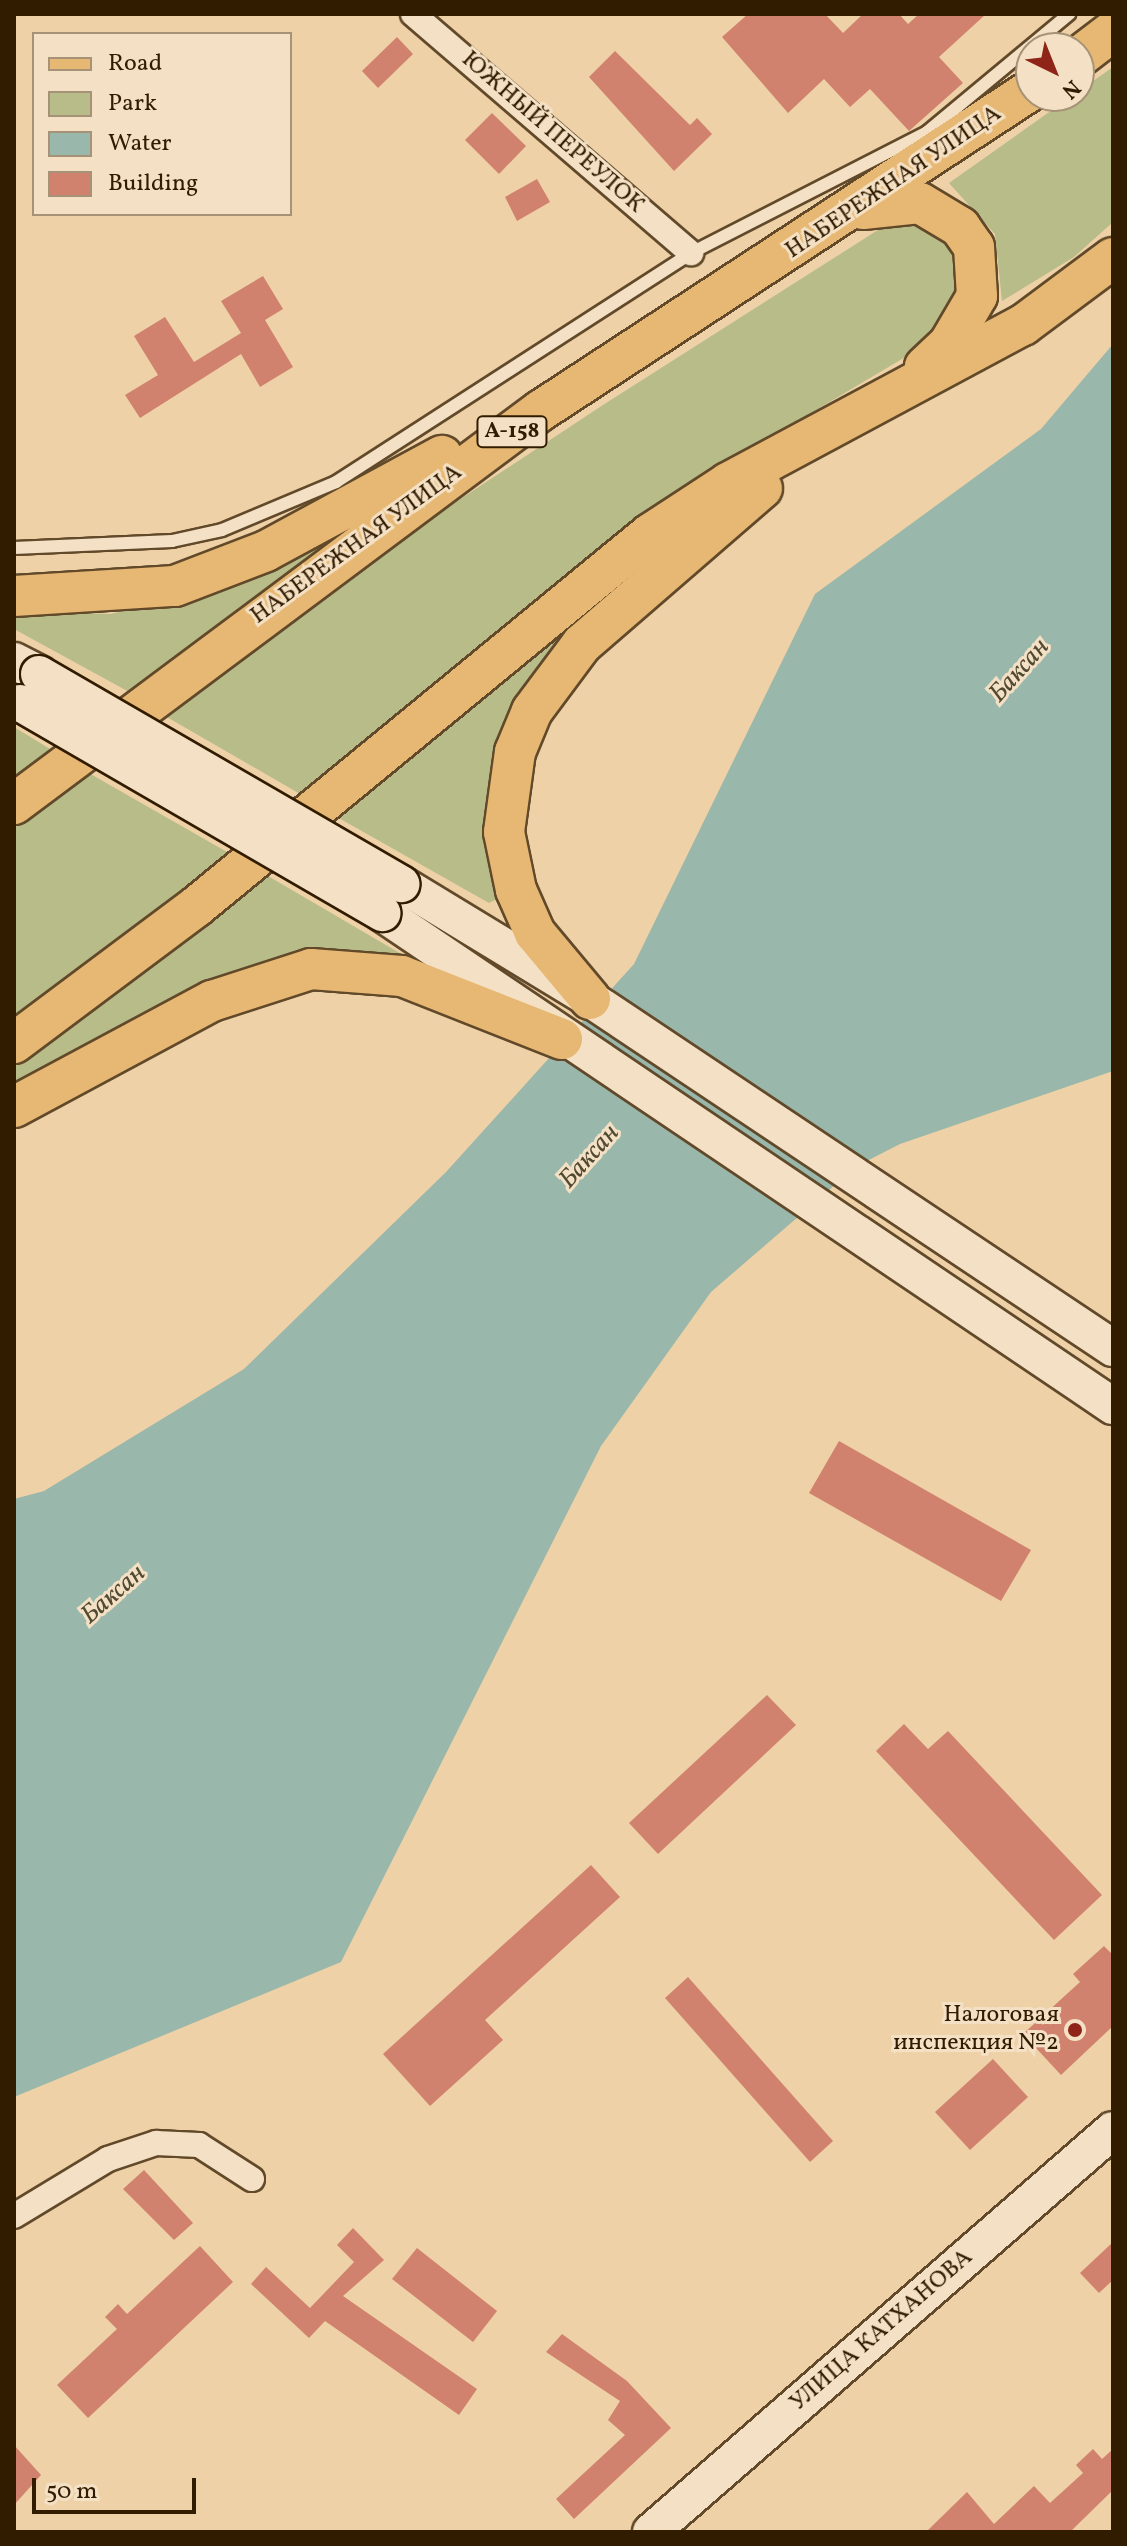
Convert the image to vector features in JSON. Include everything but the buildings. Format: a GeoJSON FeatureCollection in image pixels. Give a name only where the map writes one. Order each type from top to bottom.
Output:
{"type":"FeatureCollection","features":[{"type":"Feature","properties":{"kind":"main road"},"geometry":{"type":"LineString","coordinates":[[1095,45],[1113,31]]}},
{"type":"Feature","properties":{"kind":"main road","name":"НАБЕРЕЖНАЯ УЛИЦА"},"geometry":{"type":"LineString","coordinates":[[14,804],[540,411],[856,211],[1015,101]]}},
{"type":"Feature","properties":{"kind":"main road"},"geometry":{"type":"LineString","coordinates":[[856,211],[895,202],[942,213],[974,247],[980,270],[966,320],[887,402]]}},
{"type":"Feature","properties":{"kind":"main road"},"geometry":{"type":"LineString","coordinates":[[14,1043],[209,896],[650,534],[728,483],[831,433],[1023,325],[1113,258]]}},
{"type":"Feature","properties":{"kind":"main road"},"geometry":{"type":"LineString","coordinates":[[14,596],[130,594],[218,572],[540,411]]}},
{"type":"Feature","properties":{"kind":"main road"},"geometry":{"type":"LineString","coordinates":[[590,999],[535,933],[508,864],[507,794],[532,711],[609,616],[831,433]]}},
{"type":"Feature","properties":{"kind":"main road"},"geometry":{"type":"LineString","coordinates":[[22,684],[392,898],[590,999],[1113,1348]]}},
{"type":"Feature","properties":{"kind":"main road"},"geometry":{"type":"LineString","coordinates":[[392,898],[562,1039],[1113,1406]]}},
{"type":"Feature","properties":{"kind":"main road"},"geometry":{"type":"LineString","coordinates":[[14,1107],[212,1001],[311,969],[402,976],[562,1039]]}},
{"type":"Feature","properties":{"kind":"main road","name":"УЛИЦА КАТХАНОВА"},"geometry":{"type":"LineString","coordinates":[[651,2532],[1113,2130]]}},
{"type":"Feature","properties":{"kind":"street","name":"ЮЖНЫЙ ПЕРЕУЛОК"},"geometry":{"type":"LineString","coordinates":[[413,14],[691,253]]}},
{"type":"Feature","properties":{"kind":"street"},"geometry":{"type":"LineString","coordinates":[[14,2216],[108,2159],[156,2143],[199,2145],[252,2179]]}},
{"type":"Feature","properties":{"kind":"lane"},"geometry":{"type":"LineString","coordinates":[[14,548],[172,541],[222,530],[336,482],[691,253],[927,132],[1069,14]]}},
{"type":"Feature","properties":{"kind":"green space"},"geometry":{"type":"Polygon","coordinates":[[[1113,67],[1113,222],[1074,257],[1002,301],[995,234],[949,183],[1049,112],[1095,112],[1095,80],[1113,67]]]}},
{"type":"Feature","properties":{"kind":"green space"},"geometry":{"type":"Polygon","coordinates":[[[922,218],[951,233],[969,292],[934,340],[730,461],[307,798],[160,713],[374,556],[603,405],[889,223],[922,218]]]}},
{"type":"Feature","properties":{"kind":"green space"},"geometry":{"type":"Polygon","coordinates":[[[387,500],[131,693],[14,629],[14,611],[110,614],[211,593],[387,500]]]}},
{"type":"Feature","properties":{"kind":"green space"},"geometry":{"type":"Polygon","coordinates":[[[673,537],[539,677],[505,895],[489,903],[337,817],[673,537]]]}},
{"type":"Feature","properties":{"kind":"green space"},"geometry":{"type":"Polygon","coordinates":[[[14,727],[55,752],[14,784],[14,727]]]}},
{"type":"Feature","properties":{"kind":"green space"},"geometry":{"type":"Polygon","coordinates":[[[87,772],[234,856],[14,1023],[14,827],[87,772]]]}},
{"type":"Feature","properties":{"kind":"green space"},"geometry":{"type":"Polygon","coordinates":[[[268,876],[403,955],[401,964],[360,956],[14,1098],[14,1066],[268,876]]]}},
{"type":"Feature","properties":{"kind":"water","name":"Баксан"},"geometry":{"type":"Polygon","coordinates":[[[1113,344],[1113,1071],[900,1144],[857,1166],[711,1292],[601,1446],[341,1962],[14,2097],[14,1499],[44,1491],[244,1369],[446,1172],[634,964],[815,594],[1041,429],[1113,344]]]}},
{"type":"Feature","properties":{"kind":"place","name":"Налоговая инспекция №2"},"geometry":{"type":"Point","coordinates":[1075,2030]}}]}
